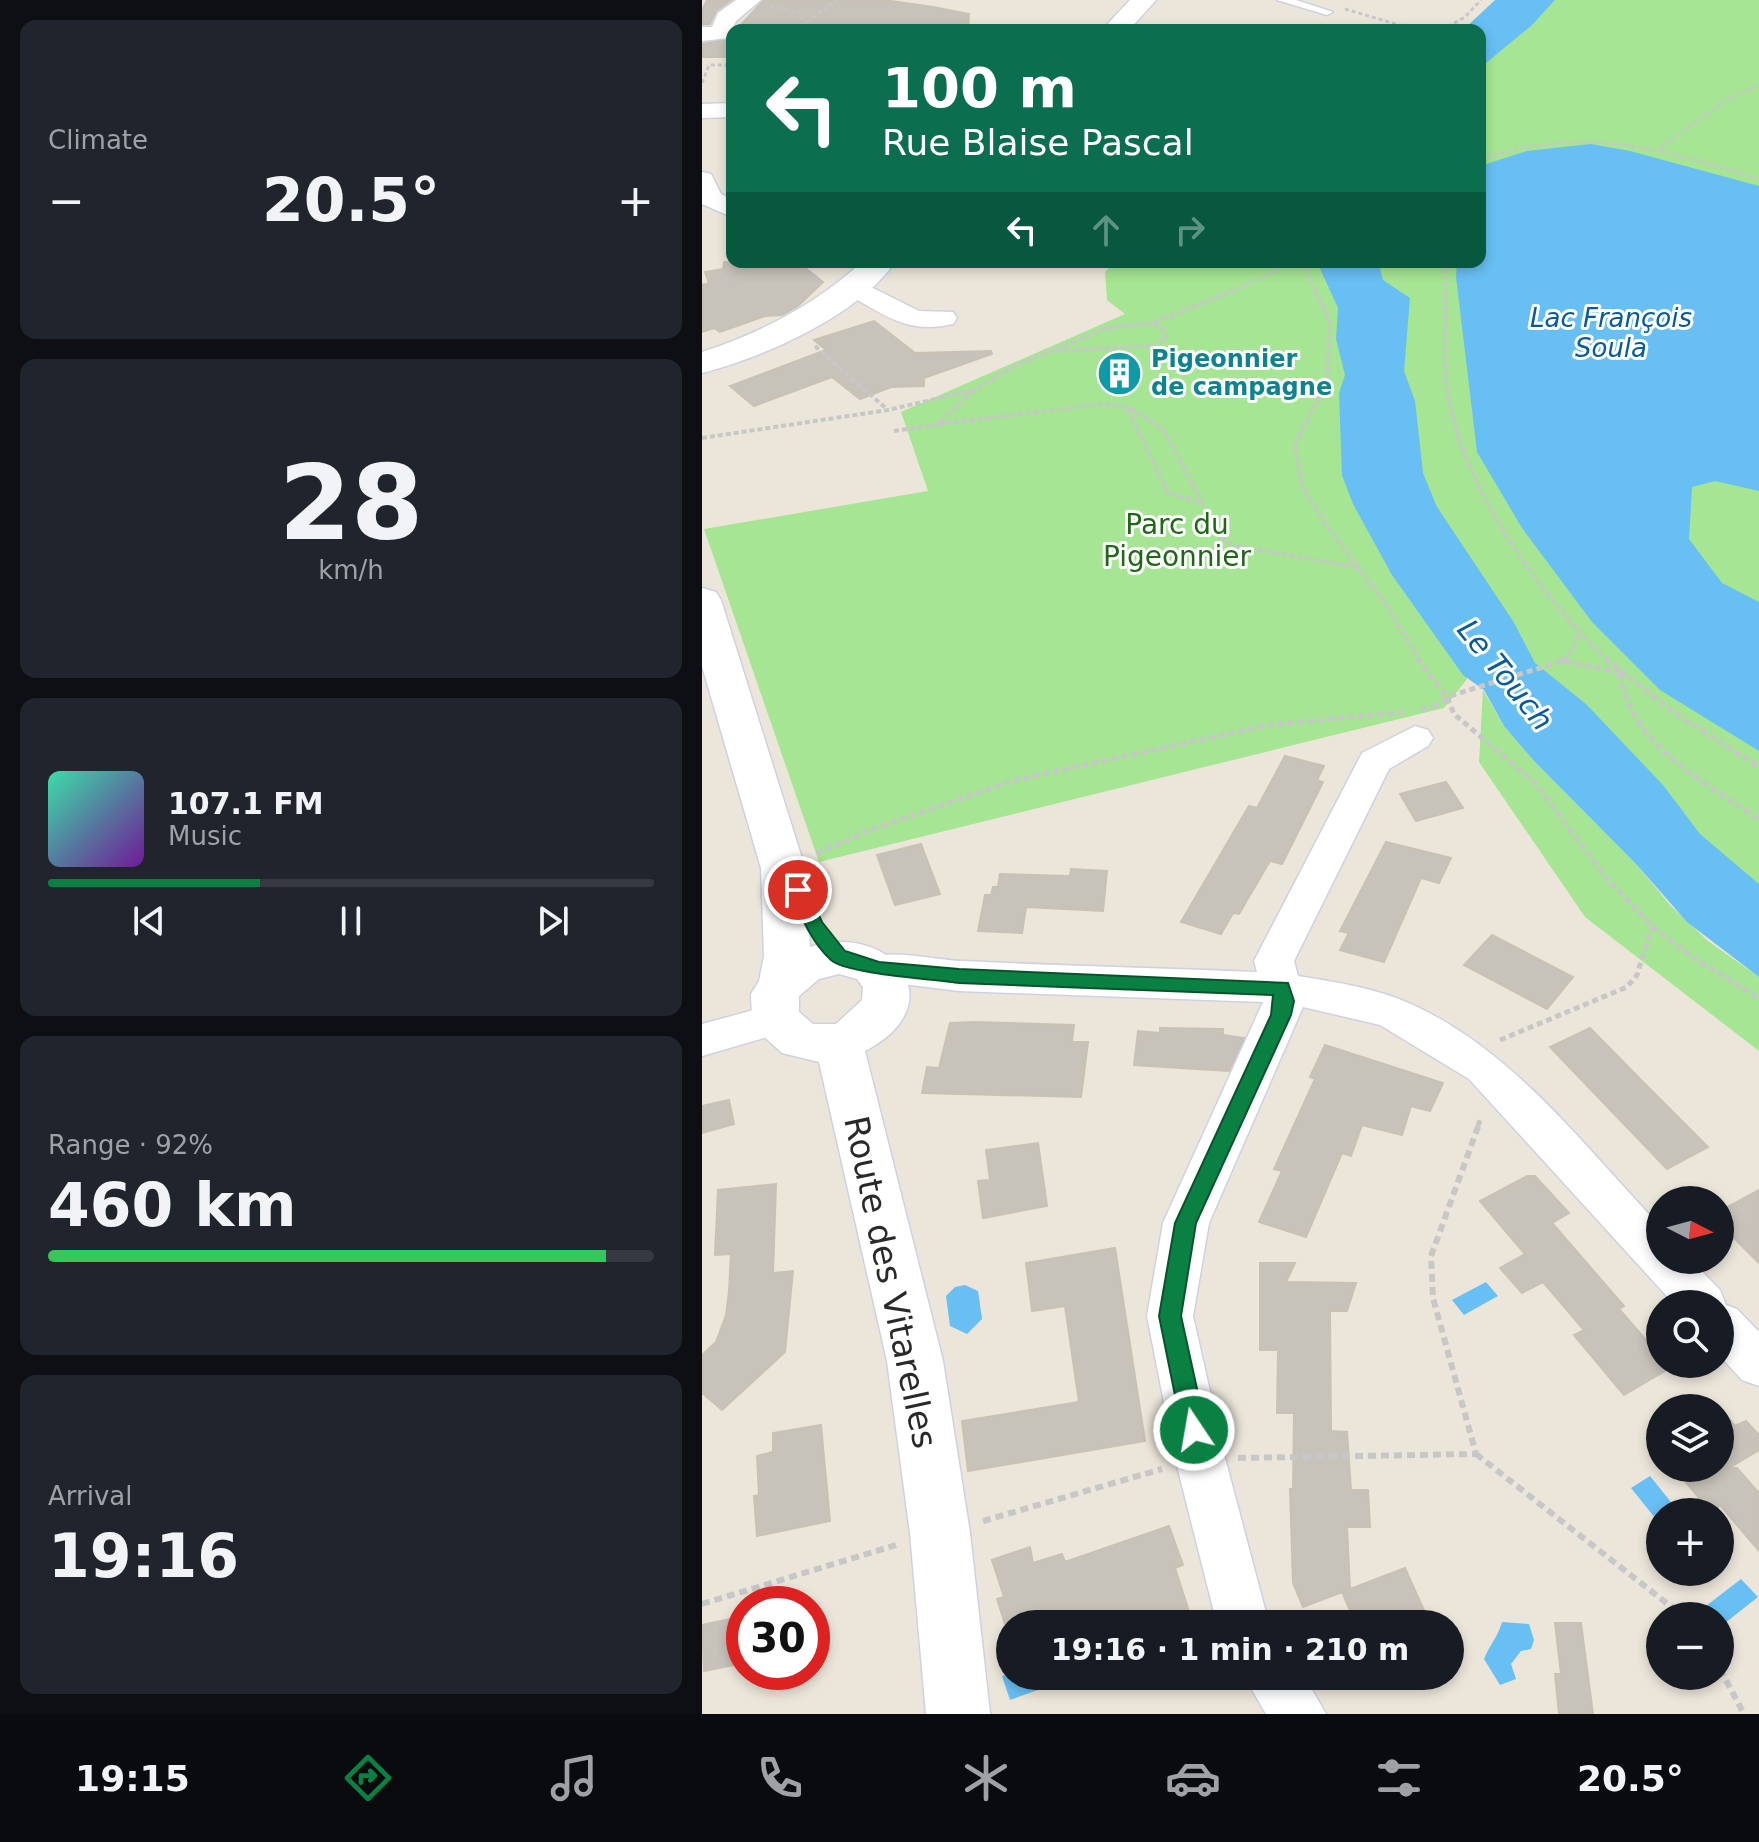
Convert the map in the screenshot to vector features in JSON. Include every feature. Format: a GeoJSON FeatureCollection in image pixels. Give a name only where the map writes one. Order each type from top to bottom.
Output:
{"type":"FeatureCollection","features":[{"type":"Feature","properties":{"kind":"main road"},"geometry":{"type":"LineString","coordinates":[[1131,14],[1160,0]]}},
{"type":"Feature","properties":{"kind":"main road"},"geometry":{"type":"LineString","coordinates":[[702,363],[727,355],[824,310],[874,268]]}},
{"type":"Feature","properties":{"kind":"main road"},"geometry":{"type":"LineString","coordinates":[[702,600],[783,868],[814,925],[888,987],[889,1000],[861,1028],[822,1043],[793,1037],[779,1000],[787,956],[783,868]]}},
{"type":"Feature","properties":{"kind":"main road"},"geometry":{"type":"LineString","coordinates":[[779,1000],[808,964],[857,963]]}},
{"type":"Feature","properties":{"kind":"main road","name":"Route des Vitarelles"},"geometry":{"type":"LineString","coordinates":[[861,1028],[940,1533],[958,1714]]}},
{"type":"Feature","properties":{"kind":"street"},"geometry":{"type":"LineString","coordinates":[[702,19],[726,18],[748,2]]}},
{"type":"Feature","properties":{"kind":"street"},"geometry":{"type":"LineString","coordinates":[[702,34],[721,33],[726,18]]}},
{"type":"Feature","properties":{"kind":"street"},"geometry":{"type":"LineString","coordinates":[[702,101],[726,101]]}},
{"type":"Feature","properties":{"kind":"street"},"geometry":{"type":"LineString","coordinates":[[702,111],[726,110]]}},
{"type":"Feature","properties":{"kind":"street"},"geometry":{"type":"LineString","coordinates":[[702,179],[710,198],[726,206]]}},
{"type":"Feature","properties":{"kind":"street"},"geometry":{"type":"LineString","coordinates":[[855,287],[914,320],[943,318]]}},
{"type":"Feature","properties":{"kind":"street"},"geometry":{"type":"LineString","coordinates":[[1239,1610],[1200,1458],[1170,1316],[1186,1223],[1281,1015],[1284,1001],[1274,961],[1375,761],[1425,723]]}},
{"type":"Feature","properties":{"kind":"street"},"geometry":{"type":"LineString","coordinates":[[857,963],[959,976],[1281,988],[1347,999],[1395,1014],[1459,1050],[1484,1068],[1646,1243]]}},
{"type":"Feature","properties":{"kind":"street"},"geometry":{"type":"LineString","coordinates":[[861,1028],[917,993],[959,976]]}},
{"type":"Feature","properties":{"kind":"street"},"geometry":{"type":"LineString","coordinates":[[702,1040],[779,1000]]}},
{"type":"Feature","properties":{"kind":"street"},"geometry":{"type":"LineString","coordinates":[[1675,1274],[1690,1290]]}},
{"type":"Feature","properties":{"kind":"street"},"geometry":{"type":"LineString","coordinates":[[1734,1338],[1759,1365]]}},
{"type":"Feature","properties":{"kind":"street"},"geometry":{"type":"LineString","coordinates":[[1281,1690],[1299,1714]]}},
{"type":"Feature","properties":{"kind":"lane"},"geometry":{"type":"LineString","coordinates":[[1283,0],[1332,9]]}},
{"type":"Feature","properties":{"kind":"path"},"geometry":{"type":"LineString","coordinates":[[748,2],[800,12],[803,24],[837,0]]}},
{"type":"Feature","properties":{"kind":"path"},"geometry":{"type":"LineString","coordinates":[[1453,24],[1465,17],[1481,0]]}},
{"type":"Feature","properties":{"kind":"path"},"geometry":{"type":"LineString","coordinates":[[1332,9],[1392,24]]}},
{"type":"Feature","properties":{"kind":"path"},"geometry":{"type":"LineString","coordinates":[[702,83],[709,65],[726,65]]}},
{"type":"Feature","properties":{"kind":"path"},"geometry":{"type":"LineString","coordinates":[[1659,149],[1726,100],[1759,85]]}},
{"type":"Feature","properties":{"kind":"path"},"geometry":{"type":"LineString","coordinates":[[1486,157],[1529,144],[1578,138],[1659,149],[1759,179]]}},
{"type":"Feature","properties":{"kind":"path"},"geometry":{"type":"LineString","coordinates":[[938,424],[974,390],[1015,366],[1107,328],[1154,323],[1203,305],[1281,268]]}},
{"type":"Feature","properties":{"kind":"path"},"geometry":{"type":"LineString","coordinates":[[1305,268],[1329,318],[1328,380],[1295,444],[1302,486],[1324,522],[1447,697],[1454,714],[1480,733],[1536,784],[1608,880],[1652,926],[1694,958],[1759,998]]}},
{"type":"Feature","properties":{"kind":"path"},"geometry":{"type":"LineString","coordinates":[[1445,268],[1449,399],[1459,443],[1495,514],[1579,630],[1621,673],[1684,722],[1759,767]]}},
{"type":"Feature","properties":{"kind":"path"},"geometry":{"type":"LineString","coordinates":[[1051,351],[1154,346],[1166,339],[1165,331],[1154,323]]}},
{"type":"Feature","properties":{"kind":"path"},"geometry":{"type":"LineString","coordinates":[[813,345],[888,410]]}},
{"type":"Feature","properties":{"kind":"path"},"geometry":{"type":"LineString","coordinates":[[702,438],[888,410],[974,390]]}},
{"type":"Feature","properties":{"kind":"path"},"geometry":{"type":"LineString","coordinates":[[894,431],[1103,404],[1127,407],[1164,430],[1222,539],[1235,546],[1357,567]]}},
{"type":"Feature","properties":{"kind":"path"},"geometry":{"type":"LineString","coordinates":[[1127,407],[1168,493],[1202,503]]}},
{"type":"Feature","properties":{"kind":"path"},"geometry":{"type":"LineString","coordinates":[[1447,697],[1562,661],[1573,650],[1579,630]]}},
{"type":"Feature","properties":{"kind":"path"},"geometry":{"type":"LineString","coordinates":[[1562,661],[1621,673]]}},
{"type":"Feature","properties":{"kind":"path"},"geometry":{"type":"LineString","coordinates":[[1621,673],[1620,686],[1633,715],[1663,754],[1725,792],[1759,820]]}},
{"type":"Feature","properties":{"kind":"path"},"geometry":{"type":"LineString","coordinates":[[783,868],[867,831],[1015,780],[1269,725],[1356,719],[1425,723]]}},
{"type":"Feature","properties":{"kind":"path"},"geometry":{"type":"LineString","coordinates":[[1484,1068],[1502,1037],[1627,987],[1637,975],[1652,926]]}},
{"type":"Feature","properties":{"kind":"path"},"geometry":{"type":"LineString","coordinates":[[1476,1454],[1665,1602]]}},
{"type":"Feature","properties":{"kind":"path"},"geometry":{"type":"LineString","coordinates":[[896,1529],[899,1559]]}},
{"type":"Feature","properties":{"kind":"path"},"geometry":{"type":"LineString","coordinates":[[1731,1690],[1744,1714]]}},
{"type":"Feature","properties":{"kind":"green space"},"geometry":{"type":"Polygon","coordinates":[[[1552,0],[1759,0],[1759,887],[1546,704],[1417,486],[1374,327],[1379,268],[1486,268],[1486,62],[1552,0]]]}},
{"type":"Feature","properties":{"kind":"green space","name":"Parc du Pigeonnier"},"geometry":{"type":"Polygon","coordinates":[[[1109,268],[1321,268],[1340,312],[1467,679],[1444,708],[819,862],[704,529],[928,491],[901,412],[1125,314],[1107,300],[1105,272],[1109,268]]]}},
{"type":"Feature","properties":{"kind":"green space"},"geometry":{"type":"Polygon","coordinates":[[[1483,690],[1504,726],[1534,761],[1636,864],[1670,905],[1708,941],[1759,977],[1759,1051],[1585,917],[1479,762],[1483,690]]]}},
{"type":"Feature","properties":{"kind":"water"},"geometry":{"type":"Polygon","coordinates":[[[1495,0],[1555,0],[1531,26],[1486,63],[1486,24],[1469,24],[1495,0]]]}},
{"type":"Feature","properties":{"kind":"water","name":"Lac François Soula"},"geometry":{"type":"Polygon","coordinates":[[[1591,144],[1630,151],[1759,186],[1759,491],[1715,481],[1692,487],[1689,539],[1722,583],[1759,602],[1759,751],[1660,690],[1592,622],[1522,528],[1477,452],[1457,268],[1486,268],[1486,164],[1527,151],[1591,144]]]}},
{"type":"Feature","properties":{"kind":"water","name":"Le Touch"},"geometry":{"type":"Polygon","coordinates":[[[1320,268],[1380,268],[1383,280],[1410,298],[1404,371],[1415,401],[1423,473],[1437,507],[1513,621],[1535,663],[1586,704],[1663,785],[1700,834],[1759,884],[1759,977],[1687,922],[1636,864],[1534,761],[1504,726],[1484,690],[1463,675],[1392,575],[1353,504],[1342,475],[1339,393],[1345,375],[1336,339],[1338,308],[1320,268]]]}},
{"type":"Feature","properties":{"kind":"water"},"geometry":{"type":"Polygon","coordinates":[[[1486,1282],[1498,1296],[1464,1315],[1452,1300],[1486,1282]]]}},
{"type":"Feature","properties":{"kind":"water"},"geometry":{"type":"Polygon","coordinates":[[[965,1285],[978,1291],[982,1319],[967,1334],[950,1326],[946,1296],[955,1287],[965,1285]]]}},
{"type":"Feature","properties":{"kind":"water"},"geometry":{"type":"Polygon","coordinates":[[[1646,1479],[1646,1482],[1655,1482],[1668,1498],[1646,1498],[1646,1507],[1631,1488],[1646,1479]]]}},
{"type":"Feature","properties":{"kind":"water"},"geometry":{"type":"Polygon","coordinates":[[[1741,1579],[1758,1597],[1734,1616],[1734,1602],[1711,1602],[1741,1579]]]}},
{"type":"Feature","properties":{"kind":"water"},"geometry":{"type":"Polygon","coordinates":[[[1502,1622],[1529,1624],[1534,1640],[1531,1649],[1521,1651],[1511,1664],[1516,1679],[1500,1685],[1484,1659],[1502,1622]]]}},
{"type":"Feature","properties":{"kind":"water"},"geometry":{"type":"Polygon","coordinates":[[[1007,1690],[1038,1690],[1010,1700],[1007,1690]]]}},
{"type":"Feature","properties":{"kind":"building"},"geometry":{"type":"Polygon","coordinates":[[[707,0],[731,0],[716,11],[710,24],[702,24],[702,10],[707,0]]]}},
{"type":"Feature","properties":{"kind":"building"},"geometry":{"type":"Polygon","coordinates":[[[764,0],[884,0],[969,14],[968,24],[742,24],[764,0]]]}},
{"type":"Feature","properties":{"kind":"building"},"geometry":{"type":"Polygon","coordinates":[[[726,40],[726,57],[702,57],[702,44],[726,40]]]}},
{"type":"Feature","properties":{"kind":"building"},"geometry":{"type":"Polygon","coordinates":[[[724,262],[726,268],[806,268],[823,282],[798,306],[782,315],[765,316],[720,332],[714,328],[702,332],[702,285],[709,283],[705,272],[723,269],[724,262]]]}},
{"type":"Feature","properties":{"kind":"building"},"geometry":{"type":"Polygon","coordinates":[[[874,321],[915,353],[991,351],[992,354],[924,378],[924,386],[891,387],[860,399],[832,377],[754,406],[730,386],[826,350],[814,340],[874,321]]]}},
{"type":"Feature","properties":{"kind":"building"},"geometry":{"type":"Polygon","coordinates":[[[1285,756],[1324,766],[1317,780],[1323,782],[1282,864],[1270,861],[1239,914],[1233,913],[1221,934],[1181,922],[1249,806],[1257,808],[1285,756]]]}},
{"type":"Feature","properties":{"kind":"building"},"geometry":{"type":"Polygon","coordinates":[[[1446,782],[1463,808],[1416,821],[1400,794],[1446,782]]]}},
{"type":"Feature","properties":{"kind":"building"},"geometry":{"type":"Polygon","coordinates":[[[1386,842],[1451,858],[1439,883],[1421,878],[1384,962],[1340,950],[1349,933],[1340,931],[1386,842]]]}},
{"type":"Feature","properties":{"kind":"building"},"geometry":{"type":"Polygon","coordinates":[[[921,844],[940,894],[895,905],[877,855],[921,844]]]}},
{"type":"Feature","properties":{"kind":"building"},"geometry":{"type":"Polygon","coordinates":[[[1071,869],[1107,871],[1103,911],[1026,907],[1022,933],[978,931],[985,895],[991,895],[993,887],[998,887],[1000,874],[1070,876],[1071,869]]]}},
{"type":"Feature","properties":{"kind":"building"},"geometry":{"type":"Polygon","coordinates":[[[1492,935],[1573,977],[1547,1009],[1464,965],[1492,935]]]}},
{"type":"Feature","properties":{"kind":"building"},"geometry":{"type":"Polygon","coordinates":[[[950,1023],[1074,1025],[1072,1042],[1088,1042],[1081,1097],[922,1093],[927,1067],[939,1068],[950,1023]]]}},
{"type":"Feature","properties":{"kind":"building"},"geometry":{"type":"Polygon","coordinates":[[[1160,1028],[1223,1029],[1223,1035],[1244,1038],[1229,1071],[1134,1065],[1138,1031],[1160,1033],[1160,1028]]]}},
{"type":"Feature","properties":{"kind":"building"},"geometry":{"type":"Polygon","coordinates":[[[1590,1028],[1708,1147],[1667,1169],[1550,1047],[1590,1028]]]}},
{"type":"Feature","properties":{"kind":"building"},"geometry":{"type":"Polygon","coordinates":[[[1325,1045],[1443,1083],[1430,1111],[1411,1106],[1402,1135],[1362,1125],[1351,1156],[1342,1153],[1306,1237],[1259,1222],[1282,1171],[1274,1169],[1315,1079],[1310,1077],[1325,1045]]]}},
{"type":"Feature","properties":{"kind":"building"},"geometry":{"type":"Polygon","coordinates":[[[729,1100],[734,1124],[702,1133],[702,1106],[729,1100]]]}},
{"type":"Feature","properties":{"kind":"building"},"geometry":{"type":"Polygon","coordinates":[[[1038,1143],[1047,1206],[983,1218],[978,1181],[990,1180],[986,1150],[1038,1143]]]}},
{"type":"Feature","properties":{"kind":"building"},"geometry":{"type":"Polygon","coordinates":[[[1527,1176],[1535,1176],[1569,1213],[1552,1223],[1624,1306],[1619,1309],[1646,1340],[1646,1378],[1653,1378],[1624,1395],[1574,1335],[1584,1330],[1543,1282],[1522,1293],[1500,1268],[1525,1254],[1480,1201],[1527,1176]]]}},
{"type":"Feature","properties":{"kind":"building"},"geometry":{"type":"Polygon","coordinates":[[[776,1184],[773,1273],[793,1271],[785,1352],[722,1410],[702,1393],[702,1355],[716,1342],[726,1315],[729,1291],[731,1254],[715,1255],[718,1190],[776,1184]]]}},
{"type":"Feature","properties":{"kind":"building"},"geometry":{"type":"Polygon","coordinates":[[[1759,1190],[1759,1263],[1734,1238],[1734,1203],[1759,1190]]]}},
{"type":"Feature","properties":{"kind":"building"},"geometry":{"type":"Polygon","coordinates":[[[1115,1248],[1145,1441],[968,1471],[962,1421],[1079,1402],[1065,1306],[1032,1311],[1026,1263],[1115,1248]]]}},
{"type":"Feature","properties":{"kind":"building"},"geometry":{"type":"Polygon","coordinates":[[[1260,1263],[1295,1263],[1286,1282],[1356,1283],[1347,1311],[1330,1311],[1331,1431],[1347,1432],[1351,1490],[1368,1490],[1370,1527],[1347,1527],[1350,1589],[1303,1607],[1293,1583],[1290,1489],[1293,1489],[1294,1413],[1277,1413],[1278,1350],[1260,1350],[1260,1263]]]}},
{"type":"Feature","properties":{"kind":"building"},"geometry":{"type":"Polygon","coordinates":[[[1746,1421],[1759,1435],[1759,1450],[1734,1465],[1734,1425],[1746,1421]]]}},
{"type":"Feature","properties":{"kind":"building"},"geometry":{"type":"Polygon","coordinates":[[[821,1425],[830,1521],[757,1536],[754,1496],[759,1495],[757,1456],[773,1452],[773,1433],[821,1425]]]}},
{"type":"Feature","properties":{"kind":"building"},"geometry":{"type":"Polygon","coordinates":[[[1734,1468],[1737,1468],[1759,1493],[1759,1551],[1734,1522],[1734,1498],[1699,1498],[1686,1482],[1734,1482],[1734,1468]]]}},
{"type":"Feature","properties":{"kind":"building"},"geometry":{"type":"Polygon","coordinates":[[[1169,1526],[1183,1565],[1175,1568],[1188,1610],[1001,1610],[997,1599],[1004,1597],[992,1560],[1030,1547],[1033,1563],[1062,1554],[1065,1562],[1169,1526]]]}},
{"type":"Feature","properties":{"kind":"building"},"geometry":{"type":"Polygon","coordinates":[[[1405,1568],[1424,1610],[1350,1610],[1342,1592],[1405,1568]]]}},
{"type":"Feature","properties":{"kind":"building"},"geometry":{"type":"Polygon","coordinates":[[[726,1620],[726,1667],[704,1671],[702,1625],[726,1620]]]}},
{"type":"Feature","properties":{"kind":"building"},"geometry":{"type":"Polygon","coordinates":[[[1555,1623],[1581,1623],[1593,1714],[1559,1714],[1555,1674],[1561,1674],[1555,1623]]]}},
{"type":"Feature","properties":{"kind":"place","name":"Pigeonnier de campagne"},"geometry":{"type":"Point","coordinates":[1120,373]}},
{"type":"Feature","properties":{"kind":"route"},"geometry":{"type":"LineString","coordinates":[[798,890],[814,925],[839,957],[866,962],[876,969],[907,969],[959,976],[1281,988],[1284,1001],[1281,1015],[1186,1223],[1170,1316],[1194,1430]]}}]}
